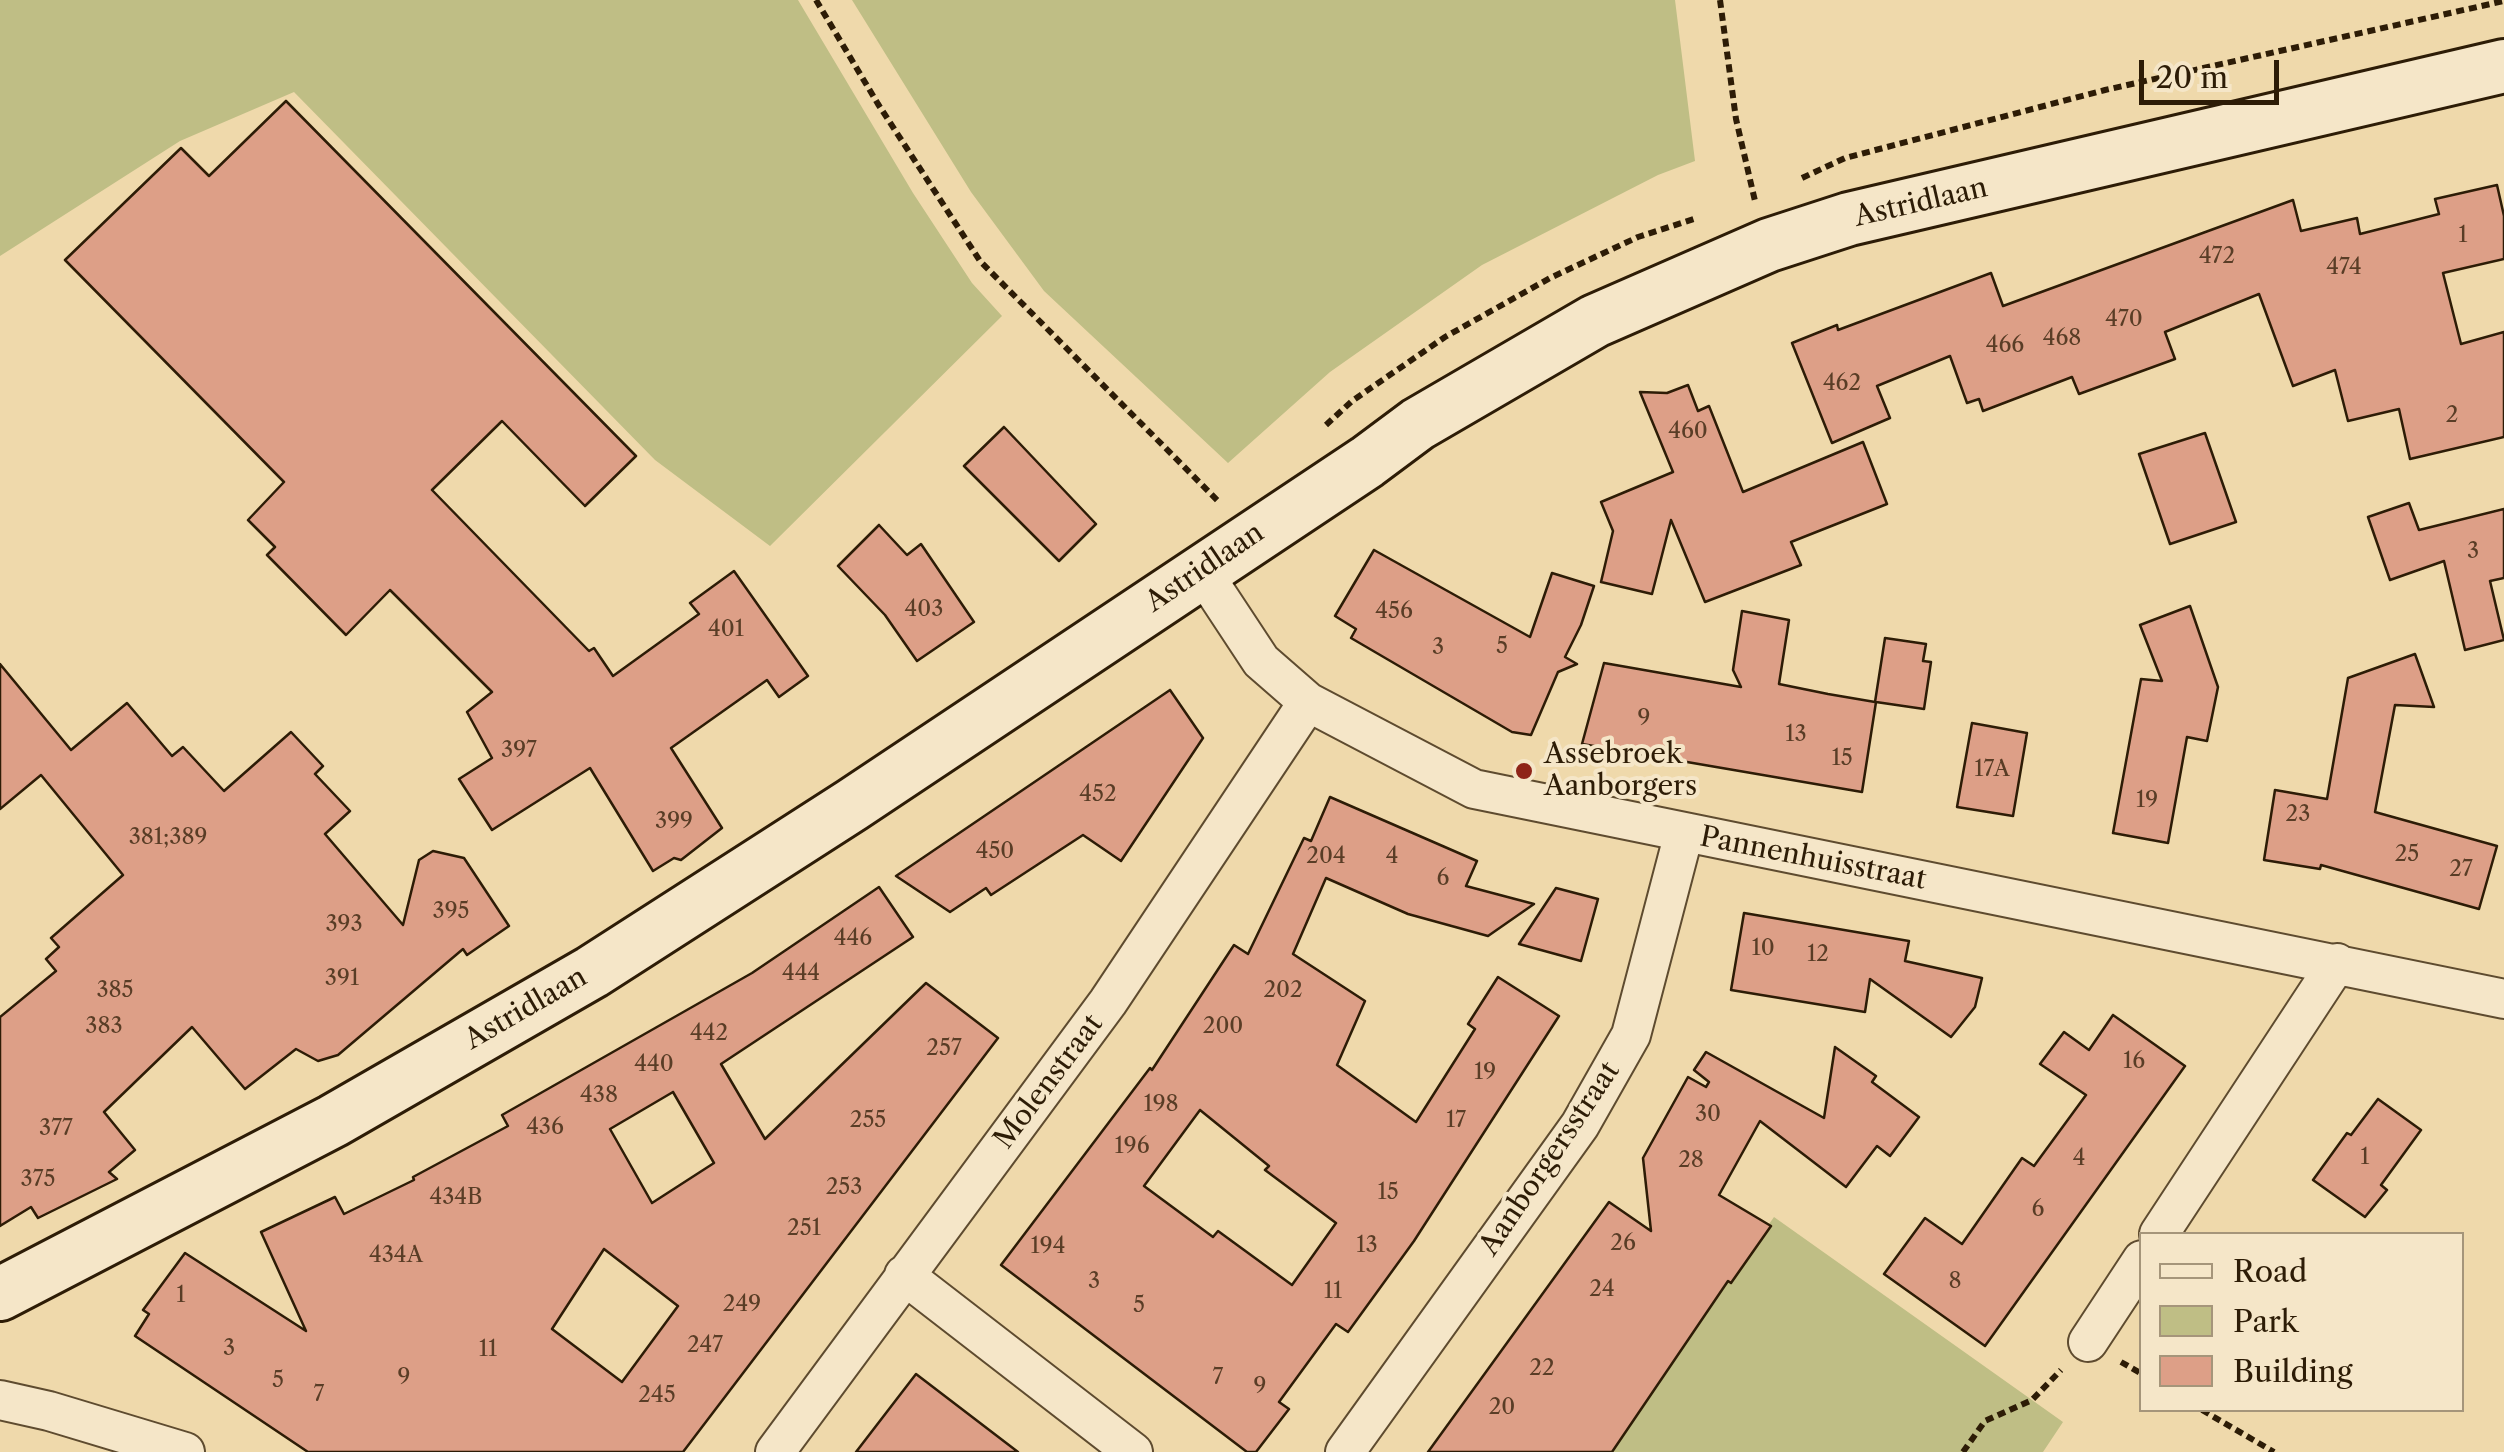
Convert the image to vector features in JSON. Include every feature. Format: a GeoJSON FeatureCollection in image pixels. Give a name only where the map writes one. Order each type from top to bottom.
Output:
{"type":"FeatureCollection","features":[{"type":"Feature","properties":{"kind":"main road","name":"Astridlaan"},"geometry":{"type":"LineString","coordinates":[[0,1294],[333,1121],[592,972],[852,805],[1418,424],[1595,321],[1770,244],[1849,220],[2504,66]]}},
{"type":"Feature","properties":{"kind":"street","name":"Pannenhuisstraat"},"geometry":{"type":"LineString","coordinates":[[1201,570],[1261,661],[1308,702],[1474,788],[2504,999]]}},
{"type":"Feature","properties":{"kind":"street","name":"Molenstraat"},"geometry":{"type":"LineString","coordinates":[[775,1452],[1108,1002],[1308,702]]}},
{"type":"Feature","properties":{"kind":"street","name":"Aanborgersstraat"},"geometry":{"type":"LineString","coordinates":[[1345,1452],[1580,1125],[1631,1035],[1684,833]]}},
{"type":"Feature","properties":{"kind":"street"},"geometry":{"type":"LineString","coordinates":[[2159,1232],[2337,963]]}},
{"type":"Feature","properties":{"kind":"street"},"geometry":{"type":"LineString","coordinates":[[2088,1342],[2139,1265]]}},
{"type":"Feature","properties":{"kind":"street"},"geometry":{"type":"LineString","coordinates":[[904,1275],[1133,1452]]}},
{"type":"Feature","properties":{"kind":"street"},"geometry":{"type":"LineString","coordinates":[[0,1400],[185,1452]]}},
{"type":"Feature","properties":{"kind":"path"},"geometry":{"type":"LineString","coordinates":[[816,0],[980,261],[1254,535]]}},
{"type":"Feature","properties":{"kind":"path"},"geometry":{"type":"LineString","coordinates":[[1720,0],[1736,120],[1754,200],[1770,244]]}},
{"type":"Feature","properties":{"kind":"path"},"geometry":{"type":"LineString","coordinates":[[1962,1452],[1985,1421],[2032,1400],[2088,1342]]}},
{"type":"Feature","properties":{"kind":"path"},"geometry":{"type":"LineString","coordinates":[[2205,1412],[2274,1452]]}},
{"type":"Feature","properties":{"kind":"green space"},"geometry":{"type":"Polygon","coordinates":[[[0,0],[798,0],[913,193],[972,283],[1002,316],[770,546],[655,460],[294,92],[180,141],[0,256],[0,0]]]}},
{"type":"Feature","properties":{"kind":"green space"},"geometry":{"type":"Polygon","coordinates":[[[852,0],[1675,0],[1695,161],[1658,175],[1482,265],[1330,372],[1228,463],[1044,291],[971,192],[852,0]]]}},
{"type":"Feature","properties":{"kind":"green space"},"geometry":{"type":"Polygon","coordinates":[[[1774,1217],[2063,1422],[2043,1452],[1609,1452],[1774,1217]]]}},
{"type":"Feature","properties":{"kind":"building"},"geometry":{"type":"Polygon","coordinates":[[[286,101],[636,456],[585,506],[502,421],[432,490],[589,651],[594,648],[613,676],[699,614],[690,603],[734,571],[808,676],[779,697],[767,680],[671,748],[722,828],[681,860],[674,858],[653,871],[590,768],[492,830],[459,779],[492,758],[467,712],[492,692],[390,590],[346,635],[267,555],[275,547],[248,520],[284,482],[65,260],[181,148],[209,176],[286,101]]]}},
{"type":"Feature","properties":{"kind":"building"},"geometry":{"type":"Polygon","coordinates":[[[2497,185],[2504,216],[2504,259],[2443,273],[2461,344],[2504,332],[2504,437],[2410,459],[2399,409],[2348,421],[2335,370],[2293,386],[2259,294],[2165,332],[2175,359],[2079,394],[2072,377],[1983,411],[1979,399],[1967,403],[1950,356],[1877,386],[1890,418],[1832,443],[1792,343],[1837,325],[1838,330],[1991,273],[2003,306],[2293,200],[2301,231],[2357,218],[2360,234],[2439,214],[2435,199],[2497,185]]]}},
{"type":"Feature","properties":{"kind":"building"},"geometry":{"type":"Polygon","coordinates":[[[1688,385],[1698,411],[1709,406],[1743,492],[1863,442],[1887,504],[1791,542],[1801,565],[1705,602],[1671,520],[1652,594],[1601,582],[1613,531],[1601,502],[1673,472],[1640,392],[1667,393],[1688,385]]]}},
{"type":"Feature","properties":{"kind":"building"},"geometry":{"type":"Polygon","coordinates":[[[1004,427],[1096,524],[1059,561],[964,466],[1004,427]]]}},
{"type":"Feature","properties":{"kind":"building"},"geometry":{"type":"Polygon","coordinates":[[[2205,433],[2236,522],[2170,544],[2139,454],[2205,433]]]}},
{"type":"Feature","properties":{"kind":"building"},"geometry":{"type":"Polygon","coordinates":[[[2409,503],[2419,530],[2504,509],[2504,578],[2490,581],[2504,640],[2465,650],[2444,561],[2390,580],[2368,517],[2409,503]]]}},
{"type":"Feature","properties":{"kind":"building"},"geometry":{"type":"Polygon","coordinates":[[[879,525],[907,555],[921,544],[974,622],[917,661],[885,615],[838,566],[879,525]]]}},
{"type":"Feature","properties":{"kind":"building"},"geometry":{"type":"Polygon","coordinates":[[[1374,550],[1530,637],[1552,573],[1594,586],[1565,657],[1577,664],[1558,672],[1531,735],[1512,732],[1351,638],[1356,629],[1335,616],[1374,550]]]}},
{"type":"Feature","properties":{"kind":"building"},"geometry":{"type":"Polygon","coordinates":[[[2190,606],[2218,687],[2207,741],[2187,737],[2168,843],[2113,833],[2141,679],[2162,681],[2140,625],[2190,606]]]}},
{"type":"Feature","properties":{"kind":"building"},"geometry":{"type":"Polygon","coordinates":[[[1742,611],[1789,620],[1779,684],[1828,694],[1875,702],[1885,638],[1926,644],[1923,661],[1931,662],[1924,709],[1876,702],[1862,792],[1582,744],[1604,663],[1741,687],[1733,670],[1742,611]]]}},
{"type":"Feature","properties":{"kind":"building"},"geometry":{"type":"Polygon","coordinates":[[[2415,654],[2434,707],[2395,705],[2375,812],[2497,846],[2479,909],[2321,865],[2320,869],[2264,860],[2275,790],[2327,799],[2348,678],[2415,654]]]}},
{"type":"Feature","properties":{"kind":"building"},"geometry":{"type":"Polygon","coordinates":[[[0,664],[71,750],[127,703],[172,756],[183,747],[224,791],[291,732],[323,766],[315,774],[350,811],[325,834],[403,925],[419,860],[433,851],[464,858],[509,926],[467,955],[463,949],[338,1055],[318,1061],[296,1049],[245,1089],[192,1027],[104,1112],[135,1150],[109,1172],[117,1179],[38,1218],[31,1207],[0,1226],[0,1017],[56,971],[46,959],[59,947],[51,938],[123,875],[41,775],[0,809],[0,664]]]}},
{"type":"Feature","properties":{"kind":"building"},"geometry":{"type":"Polygon","coordinates":[[[1170,690],[1203,738],[1121,861],[1083,835],[991,895],[986,888],[950,912],[896,876],[1170,690]]]}},
{"type":"Feature","properties":{"kind":"building"},"geometry":{"type":"Polygon","coordinates":[[[1972,723],[2027,733],[2013,816],[1957,807],[1972,723]]]}},
{"type":"Feature","properties":{"kind":"building"},"geometry":{"type":"Polygon","coordinates":[[[1330,797],[1477,861],[1466,886],[1534,904],[1488,936],[1408,914],[1326,878],[1293,954],[1365,1001],[1337,1065],[1416,1122],[1475,1029],[1468,1024],[1498,977],[1559,1016],[1414,1241],[1348,1332],[1336,1324],[1279,1402],[1289,1409],[1256,1452],[1247,1452],[1001,1265],[1152,1070],[1234,945],[1248,954],[1304,838],[1311,841],[1330,797]],[[1200,1110],[1144,1186],[1213,1237],[1218,1231],[1292,1285],[1336,1223],[1265,1170],[1269,1166],[1200,1110]]]}},
{"type":"Feature","properties":{"kind":"building"},"geometry":{"type":"Polygon","coordinates":[[[879,887],[913,937],[721,1064],[765,1139],[926,983],[998,1038],[683,1452],[308,1452],[135,1336],[149,1314],[143,1310],[185,1253],[306,1331],[261,1232],[335,1197],[344,1214],[414,1180],[413,1177],[508,1126],[502,1115],[752,973],[879,887]],[[673,1092],[610,1129],[652,1203],[714,1163],[673,1092]],[[604,1249],[552,1329],[622,1382],[678,1306],[604,1249]]]}},
{"type":"Feature","properties":{"kind":"building"},"geometry":{"type":"Polygon","coordinates":[[[1556,888],[1598,899],[1581,961],[1519,944],[1556,888]]]}},
{"type":"Feature","properties":{"kind":"building"},"geometry":{"type":"Polygon","coordinates":[[[1744,913],[1909,941],[1905,961],[1982,978],[1975,1007],[1951,1037],[1870,979],[1865,1012],[1731,990],[1744,913]]]}},
{"type":"Feature","properties":{"kind":"building"},"geometry":{"type":"Polygon","coordinates":[[[2113,1015],[2185,1066],[1985,1346],[1884,1274],[1925,1218],[1962,1244],[2022,1158],[2034,1166],[2086,1095],[2040,1064],[2064,1032],[2089,1050],[2113,1015]]]}},
{"type":"Feature","properties":{"kind":"building"},"geometry":{"type":"Polygon","coordinates":[[[1835,1047],[1876,1076],[1872,1082],[1919,1117],[1890,1156],[1877,1146],[1846,1187],[1760,1121],[1719,1195],[1771,1226],[1731,1283],[1728,1281],[1612,1452],[1428,1452],[1609,1202],[1651,1231],[1643,1158],[1688,1077],[1706,1087],[1709,1082],[1694,1070],[1706,1052],[1824,1118],[1835,1047]]]}},
{"type":"Feature","properties":{"kind":"building"},"geometry":{"type":"Polygon","coordinates":[[[2378,1099],[2421,1130],[2381,1185],[2387,1190],[2365,1217],[2313,1180],[2378,1099]]]}},
{"type":"Feature","properties":{"kind":"building"},"geometry":{"type":"Polygon","coordinates":[[[916,1374],[1018,1452],[856,1452],[916,1374]]]}},
{"type":"Feature","properties":{"kind":"place","name":"Assebroek Aanborgers"},"geometry":{"type":"Point","coordinates":[1524,771]}}]}
